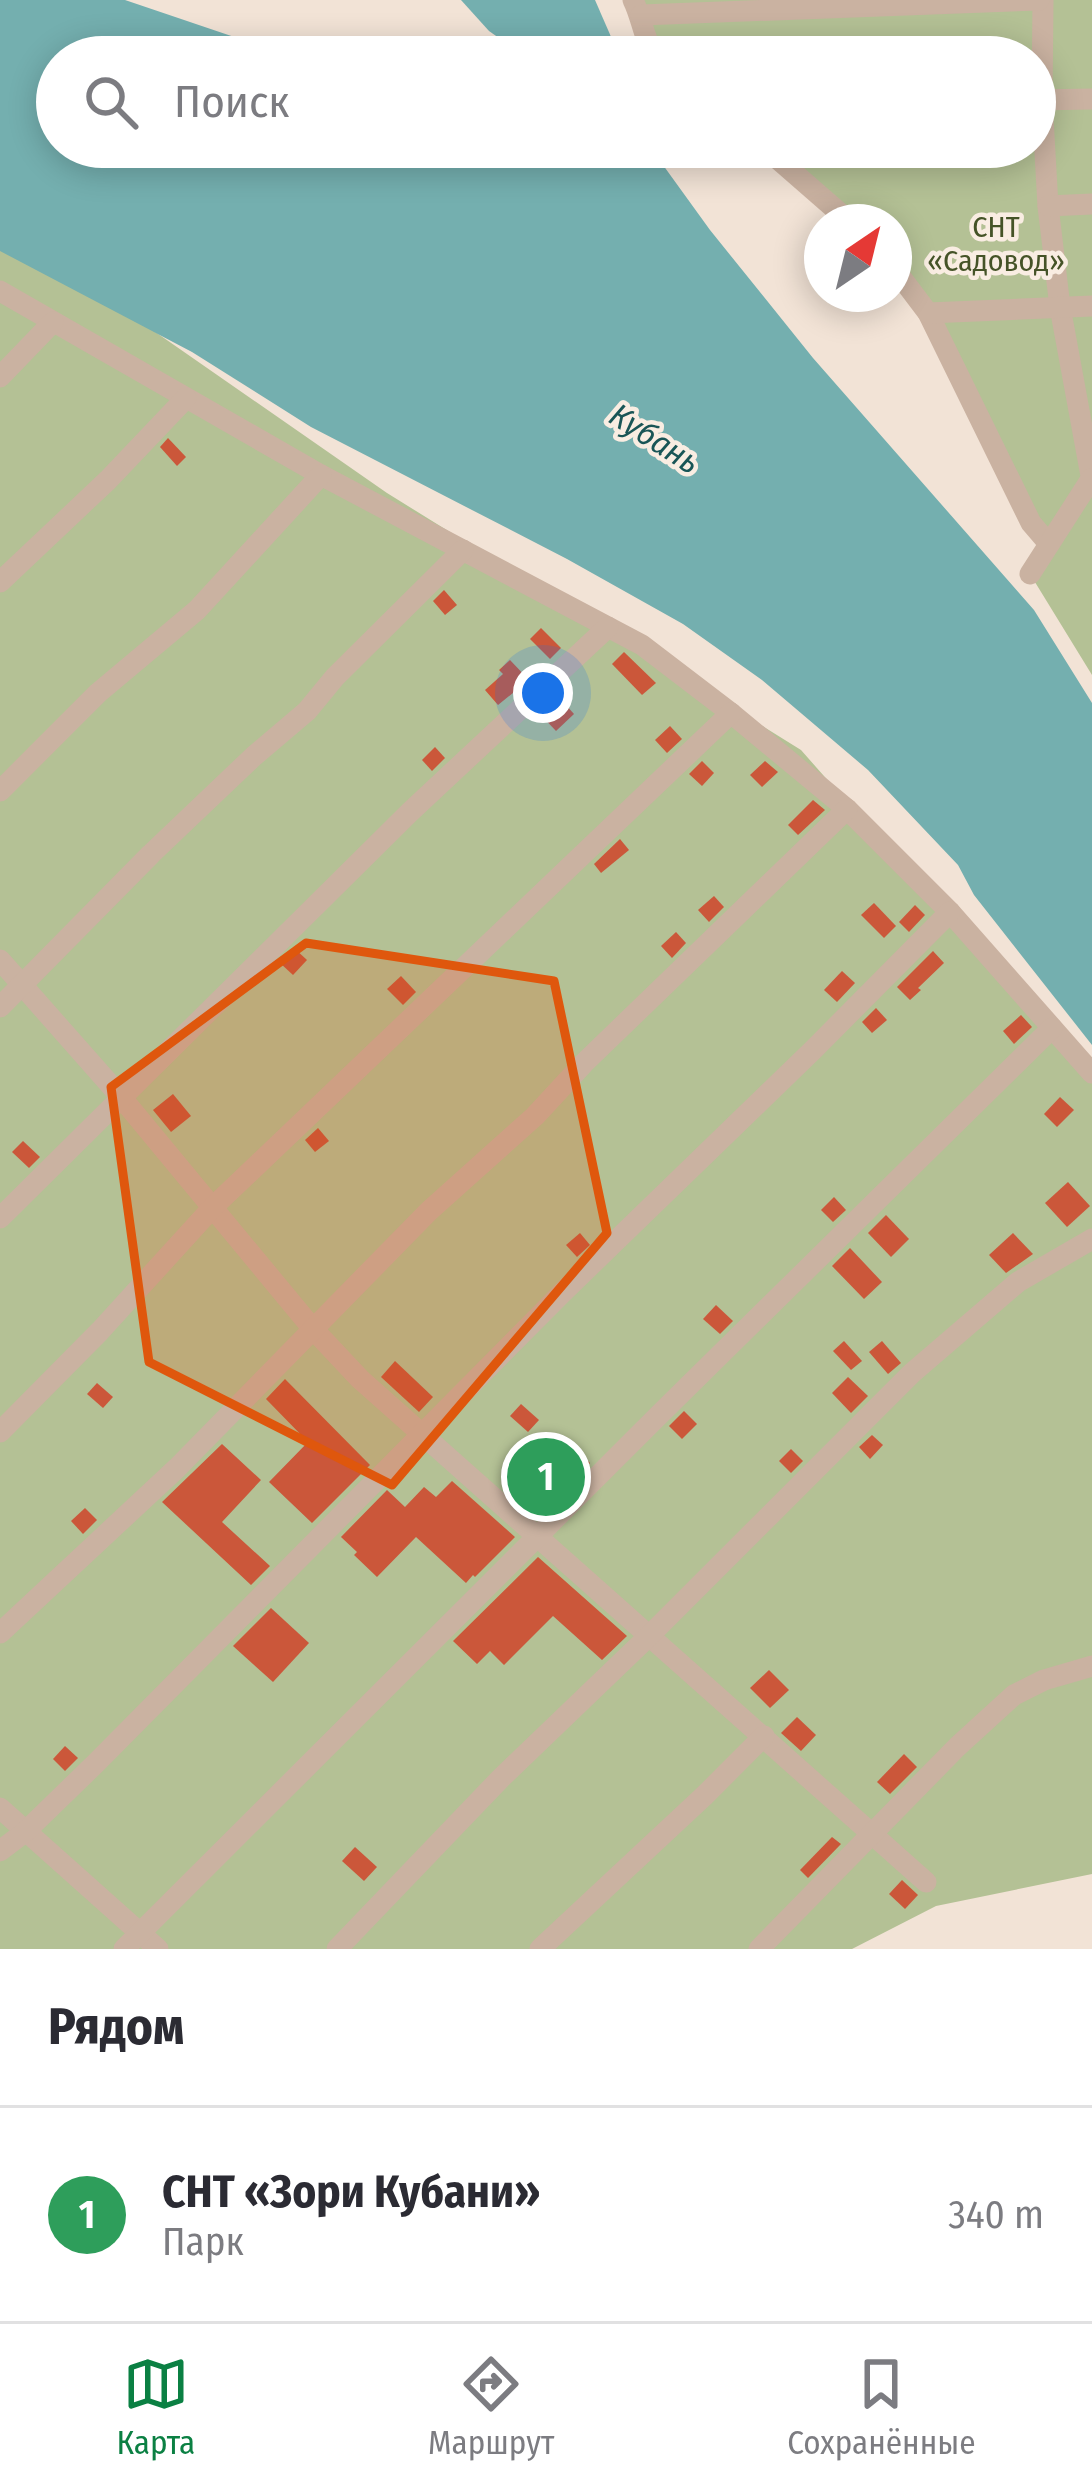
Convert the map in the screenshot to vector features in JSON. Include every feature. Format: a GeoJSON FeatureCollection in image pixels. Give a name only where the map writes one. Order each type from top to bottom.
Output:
{"type":"FeatureCollection","features":[{"type":"Feature","properties":{"kind":"lane"},"geometry":{"type":"LineString","coordinates":[[637,8],[1041,0],[1040,36]]}},
{"type":"Feature","properties":{"kind":"lane"},"geometry":{"type":"LineString","coordinates":[[1056,100],[1092,99]]}},
{"type":"Feature","properties":{"kind":"lane"},"geometry":{"type":"LineString","coordinates":[[788,168],[829,204]]}},
{"type":"Feature","properties":{"kind":"lane"},"geometry":{"type":"LineString","coordinates":[[1030,574],[1091,480],[1085,403],[1060,307],[1044,168]]}},
{"type":"Feature","properties":{"kind":"lane"},"geometry":{"type":"LineString","coordinates":[[1048,206],[1092,204]]}},
{"type":"Feature","properties":{"kind":"lane"},"geometry":{"type":"LineString","coordinates":[[0,291],[321,475],[642,645],[847,809],[950,913],[1092,1073]]}},
{"type":"Feature","properties":{"kind":"lane"},"geometry":{"type":"LineString","coordinates":[[912,292],[928,313],[1031,523],[1049,544]]}},
{"type":"Feature","properties":{"kind":"lane"},"geometry":{"type":"LineString","coordinates":[[928,313],[1092,306]]}},
{"type":"Feature","properties":{"kind":"lane"},"geometry":{"type":"LineString","coordinates":[[0,377],[53,322]]}},
{"type":"Feature","properties":{"kind":"lane"},"geometry":{"type":"LineString","coordinates":[[0,582],[186,398]]}},
{"type":"Feature","properties":{"kind":"lane"},"geometry":{"type":"LineString","coordinates":[[0,791],[98,693],[197,610],[321,475]]}},
{"type":"Feature","properties":{"kind":"lane"},"geometry":{"type":"LineString","coordinates":[[0,1007],[151,854],[308,711],[335,677],[464,550]]}},
{"type":"Feature","properties":{"kind":"lane"},"geometry":{"type":"LineString","coordinates":[[0,1218],[410,812],[608,627]]}},
{"type":"Feature","properties":{"kind":"lane"},"geometry":{"type":"LineString","coordinates":[[0,1432],[213,1207],[731,713]]}},
{"type":"Feature","properties":{"kind":"lane"},"geometry":{"type":"LineString","coordinates":[[0,1634],[177,1468],[429,1211],[535,1116],[847,809]]}},
{"type":"Feature","properties":{"kind":"lane"},"geometry":{"type":"LineString","coordinates":[[0,1851],[25,1832],[422,1432],[950,913]]}},
{"type":"Feature","properties":{"kind":"lane"},"geometry":{"type":"LineString","coordinates":[[0,960],[360,1379],[926,1882]]}},
{"type":"Feature","properties":{"kind":"lane"},"geometry":{"type":"LineString","coordinates":[[0,1808],[141,1944],[318,1753],[1052,1028]]}},
{"type":"Feature","properties":{"kind":"lane"},"geometry":{"type":"LineString","coordinates":[[338,1949],[501,1778],[912,1373],[1018,1282],[1092,1239]]}},
{"type":"Feature","properties":{"kind":"lane"},"geometry":{"type":"LineString","coordinates":[[759,1949],[1013,1695],[1092,1666]]}},
{"type":"Feature","properties":{"kind":"lane"},"geometry":{"type":"LineString","coordinates":[[540,1949],[764,1736]]}},
{"type":"Feature","properties":{"kind":"highlighted area"},"geometry":{"type":"Polygon","coordinates":[[[306,943],[554,981],[607,1233],[392,1485],[149,1362],[111,1087],[306,943]]]}},
{"type":"Feature","properties":{"kind":"green space","name":"СНТ «Садовод»"},"geometry":{"type":"Polygon","coordinates":[[[633,0],[1092,0],[1092,675],[1030,574],[1048,544],[912,300],[912,204],[829,204],[788,168],[1056,168],[1056,36],[648,36],[633,0]]]}},
{"type":"Feature","properties":{"kind":"green space"},"geometry":{"type":"Polygon","coordinates":[[[0,224],[387,493],[801,750],[1092,1080],[1092,1874],[936,1906],[852,1949],[0,1949],[0,224]]]}},
{"type":"Feature","properties":{"kind":"water","name":"Кубань"},"geometry":{"type":"Polygon","coordinates":[[[0,0],[125,0],[231,36],[36,36],[36,168],[665,168],[813,358],[1034,610],[1092,703],[1092,1045],[974,895],[958,865],[868,770],[762,680],[683,624],[311,427],[192,352],[0,251],[0,0]]]}},
{"type":"Feature","properties":{"kind":"water"},"geometry":{"type":"Polygon","coordinates":[[[461,0],[595,0],[611,36],[496,36],[461,0]]]}},
{"type":"Feature","properties":{"kind":"building"},"geometry":{"type":"Polygon","coordinates":[[[168,438],[186,457],[177,466],[160,447],[168,438]]]}},
{"type":"Feature","properties":{"kind":"building"},"geometry":{"type":"Polygon","coordinates":[[[444,590],[457,605],[445,615],[433,601],[444,590]]]}},
{"type":"Feature","properties":{"kind":"building"},"geometry":{"type":"Polygon","coordinates":[[[541,628],[561,648],[550,659],[530,639],[541,628]]]}},
{"type":"Feature","properties":{"kind":"building"},"geometry":{"type":"Polygon","coordinates":[[[624,652],[656,683],[642,695],[612,664],[624,652]]]}},
{"type":"Feature","properties":{"kind":"building"},"geometry":{"type":"Polygon","coordinates":[[[510,660],[529,680],[498,705],[485,690],[510,660]]]}},
{"type":"Feature","properties":{"kind":"building"},"geometry":{"type":"Polygon","coordinates":[[[558,696],[574,714],[556,731],[539,713],[558,696]]]}},
{"type":"Feature","properties":{"kind":"building"},"geometry":{"type":"Polygon","coordinates":[[[670,726],[682,739],[667,753],[655,740],[670,726]]]}},
{"type":"Feature","properties":{"kind":"building"},"geometry":{"type":"Polygon","coordinates":[[[435,747],[445,758],[432,771],[422,760],[435,747]]]}},
{"type":"Feature","properties":{"kind":"building"},"geometry":{"type":"Polygon","coordinates":[[[702,761],[714,773],[702,786],[689,774],[702,761]]]}},
{"type":"Feature","properties":{"kind":"building"},"geometry":{"type":"Polygon","coordinates":[[[765,761],[778,772],[762,787],[750,775],[765,761]]]}},
{"type":"Feature","properties":{"kind":"building"},"geometry":{"type":"Polygon","coordinates":[[[813,800],[825,810],[798,835],[788,825],[813,800]]]}},
{"type":"Feature","properties":{"kind":"building"},"geometry":{"type":"Polygon","coordinates":[[[620,839],[629,850],[601,873],[594,864],[620,839]]]}},
{"type":"Feature","properties":{"kind":"building"},"geometry":{"type":"Polygon","coordinates":[[[714,896],[724,907],[709,922],[698,910],[714,896]]]}},
{"type":"Feature","properties":{"kind":"building"},"geometry":{"type":"Polygon","coordinates":[[[874,903],[896,926],[884,938],[861,915],[874,903]]]}},
{"type":"Feature","properties":{"kind":"building"},"geometry":{"type":"Polygon","coordinates":[[[915,905],[925,915],[909,932],[899,922],[915,905]]]}},
{"type":"Feature","properties":{"kind":"building"},"geometry":{"type":"Polygon","coordinates":[[[676,932],[686,943],[672,958],[661,946],[676,932]]]}},
{"type":"Feature","properties":{"kind":"building"},"geometry":{"type":"Polygon","coordinates":[[[294,948],[307,960],[293,975],[280,963],[294,948]]]}},
{"type":"Feature","properties":{"kind":"building"},"geometry":{"type":"Polygon","coordinates":[[[933,951],[944,963],[910,1000],[897,987],[933,951]]]}},
{"type":"Feature","properties":{"kind":"building"},"geometry":{"type":"Polygon","coordinates":[[[842,971],[855,983],[837,1002],[824,990],[842,971]]]}},
{"type":"Feature","properties":{"kind":"building"},"geometry":{"type":"Polygon","coordinates":[[[401,976],[416,992],[403,1005],[387,989],[401,976]]]}},
{"type":"Feature","properties":{"kind":"building"},"geometry":{"type":"Polygon","coordinates":[[[876,1008],[887,1020],[872,1033],[862,1022],[876,1008]]]}},
{"type":"Feature","properties":{"kind":"building"},"geometry":{"type":"Polygon","coordinates":[[[1021,1015],[1032,1027],[1014,1044],[1003,1031],[1021,1015]]]}},
{"type":"Feature","properties":{"kind":"building"},"geometry":{"type":"Polygon","coordinates":[[[173,1094],[191,1116],[171,1132],[153,1110],[173,1094]]]}},
{"type":"Feature","properties":{"kind":"building"},"geometry":{"type":"Polygon","coordinates":[[[1060,1097],[1074,1110],[1057,1127],[1044,1114],[1060,1097]]]}},
{"type":"Feature","properties":{"kind":"building"},"geometry":{"type":"Polygon","coordinates":[[[318,1128],[329,1141],[315,1152],[305,1140],[318,1128]]]}},
{"type":"Feature","properties":{"kind":"building"},"geometry":{"type":"Polygon","coordinates":[[[23,1141],[40,1157],[29,1168],[12,1152],[23,1141]]]}},
{"type":"Feature","properties":{"kind":"building"},"geometry":{"type":"Polygon","coordinates":[[[1068,1182],[1090,1206],[1067,1227],[1045,1203],[1068,1182]]]}},
{"type":"Feature","properties":{"kind":"building"},"geometry":{"type":"Polygon","coordinates":[[[834,1197],[846,1210],[833,1222],[821,1210],[834,1197]]]}},
{"type":"Feature","properties":{"kind":"building"},"geometry":{"type":"Polygon","coordinates":[[[886,1215],[909,1239],[891,1257],[868,1233],[886,1215]]]}},
{"type":"Feature","properties":{"kind":"building"},"geometry":{"type":"Polygon","coordinates":[[[580,1233],[590,1245],[577,1257],[566,1245],[580,1233]]]}},
{"type":"Feature","properties":{"kind":"building"},"geometry":{"type":"Polygon","coordinates":[[[1013,1233],[1033,1254],[1006,1273],[989,1255],[1013,1233]]]}},
{"type":"Feature","properties":{"kind":"building"},"geometry":{"type":"Polygon","coordinates":[[[850,1248],[882,1282],[864,1299],[832,1266],[850,1248]]]}},
{"type":"Feature","properties":{"kind":"building"},"geometry":{"type":"Polygon","coordinates":[[[716,1305],[733,1321],[720,1334],[703,1319],[716,1305]]]}},
{"type":"Feature","properties":{"kind":"building"},"geometry":{"type":"Polygon","coordinates":[[[844,1341],[862,1361],[851,1370],[833,1351],[844,1341]]]}},
{"type":"Feature","properties":{"kind":"building"},"geometry":{"type":"Polygon","coordinates":[[[882,1341],[901,1363],[888,1374],[869,1352],[882,1341]]]}},
{"type":"Feature","properties":{"kind":"building"},"geometry":{"type":"Polygon","coordinates":[[[395,1361],[433,1397],[419,1412],[381,1377],[395,1361]]]}},
{"type":"Feature","properties":{"kind":"building"},"geometry":{"type":"Polygon","coordinates":[[[848,1377],[868,1396],[851,1413],[832,1393],[848,1377]]]}},
{"type":"Feature","properties":{"kind":"building"},"geometry":{"type":"Polygon","coordinates":[[[285,1379],[370,1465],[312,1523],[269,1482],[308,1442],[266,1399],[285,1379]]]}},
{"type":"Feature","properties":{"kind":"building"},"geometry":{"type":"Polygon","coordinates":[[[97,1383],[113,1397],[103,1408],[87,1394],[97,1383]]]}},
{"type":"Feature","properties":{"kind":"building"},"geometry":{"type":"Polygon","coordinates":[[[521,1404],[539,1420],[528,1432],[510,1416],[521,1404]]]}},
{"type":"Feature","properties":{"kind":"building"},"geometry":{"type":"Polygon","coordinates":[[[684,1411],[697,1424],[682,1439],[669,1426],[684,1411]]]}},
{"type":"Feature","properties":{"kind":"building"},"geometry":{"type":"Polygon","coordinates":[[[872,1435],[883,1445],[870,1459],[859,1447],[872,1435]]]}},
{"type":"Feature","properties":{"kind":"building"},"geometry":{"type":"Polygon","coordinates":[[[222,1444],[261,1480],[222,1522],[270,1566],[251,1585],[162,1502],[222,1444]]]}},
{"type":"Feature","properties":{"kind":"building"},"geometry":{"type":"Polygon","coordinates":[[[575,1448],[590,1463],[573,1480],[558,1465],[575,1448]]]}},
{"type":"Feature","properties":{"kind":"building"},"geometry":{"type":"Polygon","coordinates":[[[791,1449],[803,1461],[791,1473],[779,1461],[791,1449]]]}},
{"type":"Feature","properties":{"kind":"building"},"geometry":{"type":"Polygon","coordinates":[[[452,1481],[515,1537],[466,1583],[416,1537],[377,1577],[341,1537],[387,1490],[405,1507],[424,1487],[436,1497],[452,1481]]]}},
{"type":"Feature","properties":{"kind":"building"},"geometry":{"type":"Polygon","coordinates":[[[85,1508],[97,1520],[83,1534],[71,1521],[85,1508]]]}},
{"type":"Feature","properties":{"kind":"building"},"geometry":{"type":"Polygon","coordinates":[[[538,1557],[627,1636],[602,1660],[553,1616],[504,1665],[490,1651],[477,1664],[453,1641],[538,1557]]]}},
{"type":"Feature","properties":{"kind":"building"},"geometry":{"type":"Polygon","coordinates":[[[271,1608],[309,1643],[273,1682],[233,1646],[271,1608]]]}},
{"type":"Feature","properties":{"kind":"building"},"geometry":{"type":"Polygon","coordinates":[[[769,1670],[789,1690],[770,1708],[750,1688],[769,1670]]]}},
{"type":"Feature","properties":{"kind":"building"},"geometry":{"type":"Polygon","coordinates":[[[797,1717],[816,1735],[801,1751],[781,1733],[797,1717]]]}},
{"type":"Feature","properties":{"kind":"building"},"geometry":{"type":"Polygon","coordinates":[[[65,1746],[78,1758],[65,1771],[53,1759],[65,1746]]]}},
{"type":"Feature","properties":{"kind":"building"},"geometry":{"type":"Polygon","coordinates":[[[904,1754],[917,1767],[890,1794],[877,1782],[904,1754]]]}},
{"type":"Feature","properties":{"kind":"building"},"geometry":{"type":"Polygon","coordinates":[[[832,1837],[841,1844],[808,1878],[800,1870],[832,1837]]]}},
{"type":"Feature","properties":{"kind":"building"},"geometry":{"type":"Polygon","coordinates":[[[355,1847],[377,1867],[364,1881],[342,1861],[355,1847]]]}},
{"type":"Feature","properties":{"kind":"building"},"geometry":{"type":"Polygon","coordinates":[[[902,1880],[918,1895],[905,1909],[889,1894],[902,1880]]]}},
{"type":"Feature","properties":{"kind":"place","name":"СНТ «Зори Кубани»"},"geometry":{"type":"Point","coordinates":[546,1477]}}]}
